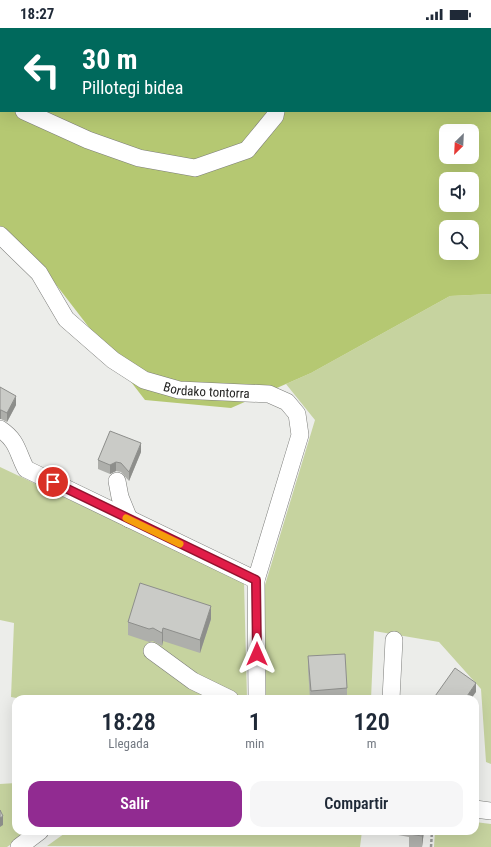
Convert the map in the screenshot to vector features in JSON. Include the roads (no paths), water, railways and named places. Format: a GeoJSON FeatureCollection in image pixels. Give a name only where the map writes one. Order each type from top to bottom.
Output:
{"type":"FeatureCollection","features":[{"type":"Feature","properties":{"kind":"street"},"geometry":{"type":"LineString","coordinates":[[26,112],[88,140],[139,158],[195,168],[247,150],[275,116],[276,112]]}},
{"type":"Feature","properties":{"kind":"street","name":"Bordako tontorra"},"geometry":{"type":"LineString","coordinates":[[0,235],[39,273],[66,319],[113,360],[144,380],[179,390],[269,394],[287,402],[297,414],[300,435],[256,580],[257,695]]}},
{"type":"Feature","properties":{"kind":"street"},"geometry":{"type":"LineString","coordinates":[[0,429],[16,443],[26,469],[256,580]]}},
{"type":"Feature","properties":{"kind":"street"},"geometry":{"type":"LineString","coordinates":[[117,481],[120,497],[129,519]]}},
{"type":"Feature","properties":{"kind":"street"},"geometry":{"type":"LineString","coordinates":[[391,695],[394,640]]}},
{"type":"Feature","properties":{"kind":"street"},"geometry":{"type":"LineString","coordinates":[[152,651],[193,681],[222,695]]}},
{"type":"Feature","properties":{"kind":"street"},"geometry":{"type":"LineString","coordinates":[[479,810],[491,811]]}},
{"type":"Feature","properties":{"kind":"street"},"geometry":{"type":"LineString","coordinates":[[19,847],[35,835]]}}]}
